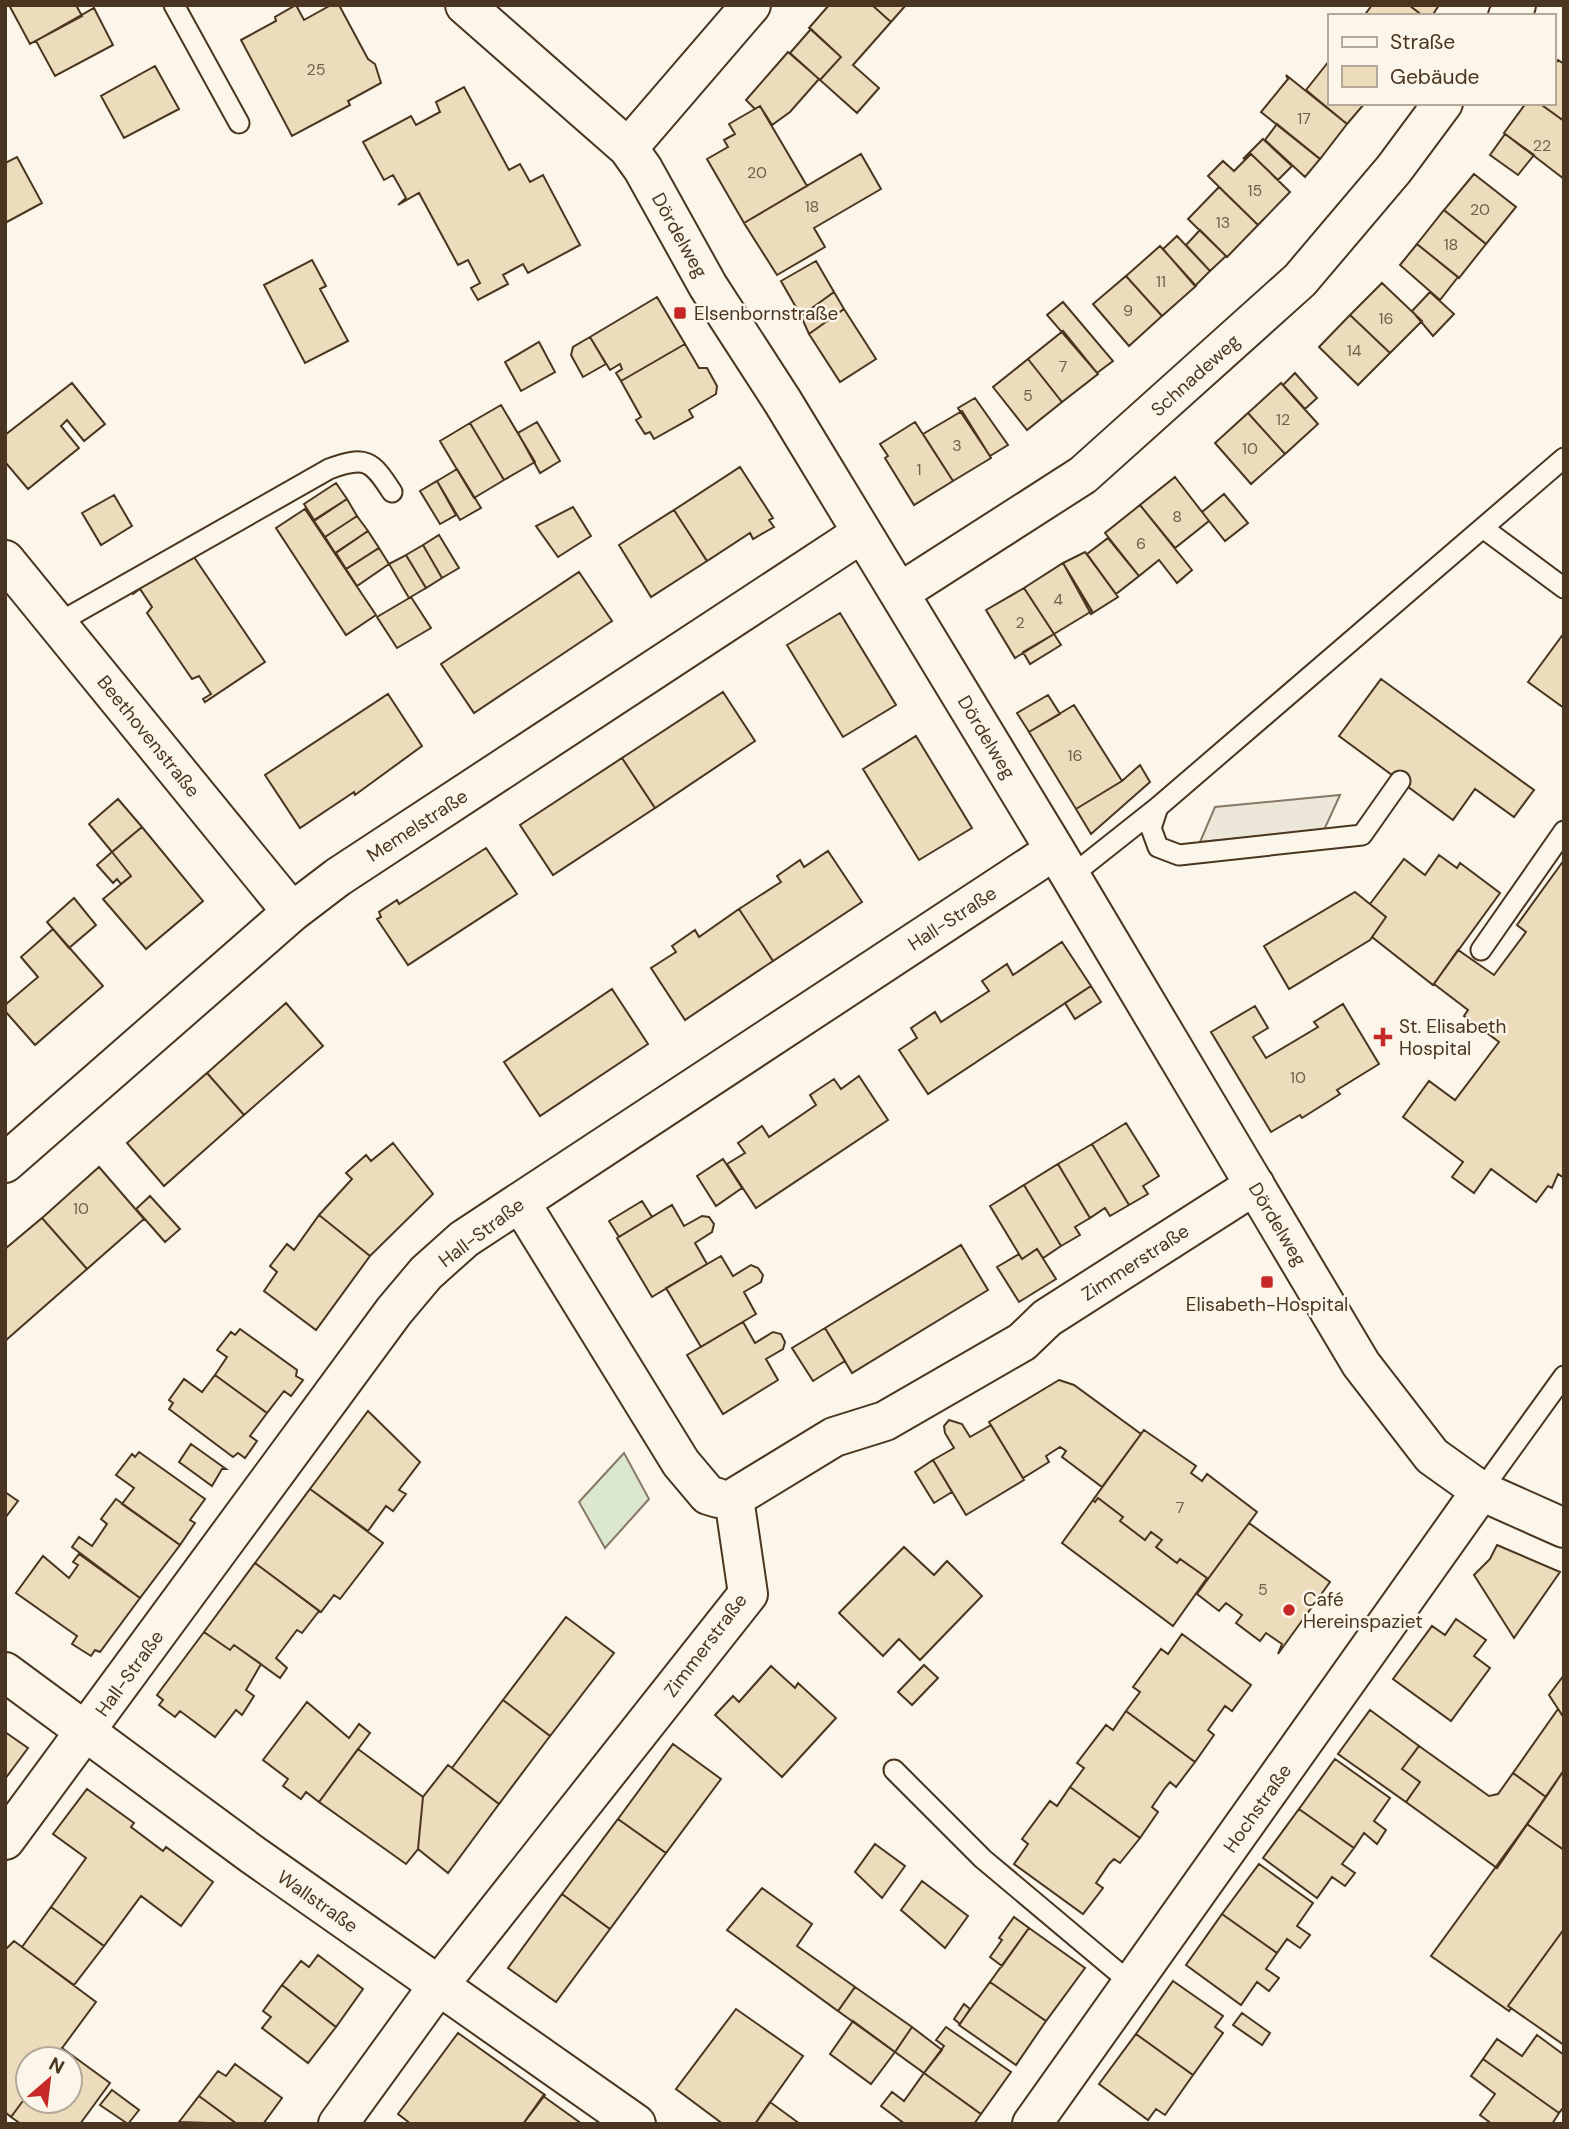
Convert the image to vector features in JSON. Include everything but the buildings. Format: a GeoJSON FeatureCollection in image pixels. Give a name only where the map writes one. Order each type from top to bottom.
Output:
{"type":"FeatureCollection","features":[{"type":"Feature","properties":{"kind":"street","name":"Dördelweg"},"geometry":{"type":"LineString","coordinates":[[465,5],[628,148],[643,169],[708,286],[1063,863],[1361,1364],[1432,1456],[1481,1491],[1564,1528]]}},
{"type":"Feature","properties":{"kind":"street"},"geometry":{"type":"LineString","coordinates":[[628,148],[751,5]]}},
{"type":"Feature","properties":{"kind":"street","name":"Schnadeweg"},"geometry":{"type":"LineString","coordinates":[[899,593],[1083,475],[1300,280],[1394,169],[1442,105]]}},
{"type":"Feature","properties":{"kind":"street","name":"Memelstraße"},"geometry":{"type":"LineString","coordinates":[[5,1163],[292,912],[349,869],[862,533]]}},
{"type":"Feature","properties":{"kind":"street","name":"Beethovenstraße"},"geometry":{"type":"LineString","coordinates":[[5,560],[292,912]]}},
{"type":"Feature","properties":{"kind":"street","name":"Hall-Straße"},"geometry":{"type":"LineString","coordinates":[[5,1840],[394,1311],[426,1273],[464,1240],[520,1202],[1063,863]]}},
{"type":"Feature","properties":{"kind":"street","name":"Zimmerstraße"},"geometry":{"type":"LineString","coordinates":[[338,2124],[438,1986],[748,1594],[734,1498],[834,1437],[885,1421],[1022,1342],[1047,1318],[1255,1185]]}},
{"type":"Feature","properties":{"kind":"street"},"geometry":{"type":"LineString","coordinates":[[520,1202],[681,1463],[708,1495],[718,1498]]}},
{"type":"Feature","properties":{"kind":"street","name":"Hochstraße"},"geometry":{"type":"LineString","coordinates":[[1032,2124],[1481,1491]]}},
{"type":"Feature","properties":{"kind":"street","name":"Wallstraße"},"geometry":{"type":"LineString","coordinates":[[5,1671],[253,1855],[636,2124]]}},
{"type":"Feature","properties":{"kind":"lane"},"geometry":{"type":"LineString","coordinates":[[174,5],[239,123]]}},
{"type":"Feature","properties":{"kind":"lane"},"geometry":{"type":"LineString","coordinates":[[1063,863],[1158,807],[1564,458]]}},
{"type":"Feature","properties":{"kind":"lane"},"geometry":{"type":"LineString","coordinates":[[58,623],[329,468],[351,460],[364,462],[376,467],[393,492]]}},
{"type":"Feature","properties":{"kind":"lane"},"geometry":{"type":"LineString","coordinates":[[1483,528],[1564,588]]}},
{"type":"Feature","properties":{"kind":"lane"},"geometry":{"type":"LineString","coordinates":[[1158,807],[1151,828],[1158,847],[1180,855],[1362,835],[1400,781]]}},
{"type":"Feature","properties":{"kind":"lane"},"geometry":{"type":"LineString","coordinates":[[1481,950],[1564,831]]}},
{"type":"Feature","properties":{"kind":"lane"},"geometry":{"type":"LineString","coordinates":[[1481,1491],[1564,1376]]}},
{"type":"Feature","properties":{"kind":"lane"},"geometry":{"type":"LineString","coordinates":[[894,1770],[984,1859],[1132,1984]]}},
{"type":"Feature","properties":{"kind":"green space"},"geometry":{"type":"Polygon","coordinates":[[[624,1453],[649,1499],[605,1548],[579,1502],[624,1453]]]}},
{"type":"Feature","properties":{"kind":"shaded area"},"geometry":{"type":"Polygon","coordinates":[[[1340,795],[1324,830],[1200,842],[1215,807],[1340,795]]]}},
{"type":"Feature","properties":{"kind":"place","name":"Elsenbornstraße"},"geometry":{"type":"Point","coordinates":[680,313]}},
{"type":"Feature","properties":{"kind":"place","name":"St. Elisabeth Hospital"},"geometry":{"type":"Point","coordinates":[1383,1037]}},
{"type":"Feature","properties":{"kind":"place","name":"Elisabeth-Hospital"},"geometry":{"type":"Point","coordinates":[1267,1282]}},
{"type":"Feature","properties":{"kind":"place","name":"Café Hereinspaziet"},"geometry":{"type":"Point","coordinates":[1289,1610]}}]}
